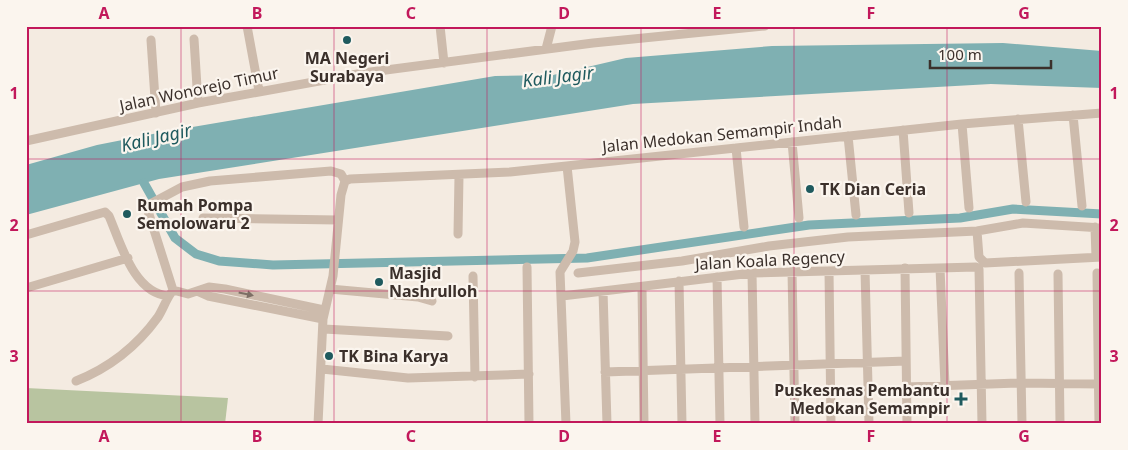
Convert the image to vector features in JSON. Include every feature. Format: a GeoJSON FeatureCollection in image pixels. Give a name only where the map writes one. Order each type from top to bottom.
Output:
{"type":"FeatureCollection","features":[{"type":"Feature","properties":{"kind":"street"},"geometry":{"type":"LineString","coordinates":[[247,26],[258,91]]}},
{"type":"Feature","properties":{"kind":"street"},"geometry":{"type":"LineString","coordinates":[[440,26],[444,63]]}},
{"type":"Feature","properties":{"kind":"street"},"geometry":{"type":"LineString","coordinates":[[546,48],[552,26]]}},
{"type":"Feature","properties":{"kind":"street","name":"Jalan Wonorejo Timur"},"geometry":{"type":"LineString","coordinates":[[26,141],[198,103],[363,73],[546,48],[765,26]]}},
{"type":"Feature","properties":{"kind":"street"},"geometry":{"type":"LineString","coordinates":[[194,39],[198,103]]}},
{"type":"Feature","properties":{"kind":"street"},"geometry":{"type":"LineString","coordinates":[[151,40],[156,113]]}},
{"type":"Feature","properties":{"kind":"street","name":"Jalan Medokan Semampir Indah"},"geometry":{"type":"LineString","coordinates":[[345,181],[350,179],[459,176],[962,124],[1102,113]]}},
{"type":"Feature","properties":{"kind":"street"},"geometry":{"type":"LineString","coordinates":[[1073,115],[1082,206]]}},
{"type":"Feature","properties":{"kind":"street"},"geometry":{"type":"LineString","coordinates":[[1018,119],[1026,202]]}},
{"type":"Feature","properties":{"kind":"street"},"geometry":{"type":"LineString","coordinates":[[962,124],[969,208]]}},
{"type":"Feature","properties":{"kind":"street"},"geometry":{"type":"LineString","coordinates":[[904,130],[910,212]]}},
{"type":"Feature","properties":{"kind":"street"},"geometry":{"type":"LineString","coordinates":[[848,136],[856,215]]}},
{"type":"Feature","properties":{"kind":"street"},"geometry":{"type":"LineString","coordinates":[[792,142],[799,218]]}},
{"type":"Feature","properties":{"kind":"street"},"geometry":{"type":"LineString","coordinates":[[736,148],[744,226]]}},
{"type":"Feature","properties":{"kind":"street"},"geometry":{"type":"LineString","coordinates":[[566,424],[560,280],[562,267],[574,251],[575,242],[567,166]]}},
{"type":"Feature","properties":{"kind":"street"},"geometry":{"type":"LineString","coordinates":[[76,381],[108,367],[129,349],[158,317],[171,293],[148,211],[148,207],[152,203],[182,188],[222,180],[331,171],[341,174],[345,181],[340,195],[333,276],[324,314],[318,424]]}},
{"type":"Feature","properties":{"kind":"street"},"geometry":{"type":"LineString","coordinates":[[458,234],[459,176]]}},
{"type":"Feature","properties":{"kind":"street"},"geometry":{"type":"LineString","coordinates":[[26,235],[105,212],[109,216],[128,258],[144,286],[157,295],[199,292],[208,296],[324,314]]}},
{"type":"Feature","properties":{"kind":"street"},"geometry":{"type":"LineString","coordinates":[[203,218],[338,220]]}},
{"type":"Feature","properties":{"kind":"street"},"geometry":{"type":"LineString","coordinates":[[578,273],[682,261],[769,246],[848,236],[977,230],[1022,223],[1098,228],[1099,257]]}},
{"type":"Feature","properties":{"kind":"street"},"geometry":{"type":"LineString","coordinates":[[977,230],[979,257],[982,266],[982,424]]}},
{"type":"Feature","properties":{"kind":"street","name":"Jalan Koala Regency"},"geometry":{"type":"LineString","coordinates":[[562,296],[752,273],[976,267],[1099,257]]}},
{"type":"Feature","properties":{"kind":"street"},"geometry":{"type":"LineString","coordinates":[[26,288],[128,258]]}},
{"type":"Feature","properties":{"kind":"street"},"geometry":{"type":"LineString","coordinates":[[527,267],[529,424]]}},
{"type":"Feature","properties":{"kind":"street"},"geometry":{"type":"LineString","coordinates":[[905,268],[907,424]]}},
{"type":"Feature","properties":{"kind":"street"},"geometry":{"type":"LineString","coordinates":[[940,268],[945,385]]}},
{"type":"Feature","properties":{"kind":"street"},"geometry":{"type":"LineString","coordinates":[[865,270],[869,424]]}},
{"type":"Feature","properties":{"kind":"street"},"geometry":{"type":"LineString","coordinates":[[792,271],[792,364],[795,424]]}},
{"type":"Feature","properties":{"kind":"street"},"geometry":{"type":"LineString","coordinates":[[829,271],[831,424]]}},
{"type":"Feature","properties":{"kind":"street"},"geometry":{"type":"LineString","coordinates":[[752,273],[755,424]]}},
{"type":"Feature","properties":{"kind":"street"},"geometry":{"type":"LineString","coordinates":[[1020,273],[1022,424]]}},
{"type":"Feature","properties":{"kind":"street"},"geometry":{"type":"LineString","coordinates":[[1097,273],[1099,424]]}},
{"type":"Feature","properties":{"kind":"street"},"geometry":{"type":"LineString","coordinates":[[1058,274],[1060,424]]}},
{"type":"Feature","properties":{"kind":"street"},"geometry":{"type":"LineString","coordinates":[[473,276],[475,377]]}},
{"type":"Feature","properties":{"kind":"street"},"geometry":{"type":"LineString","coordinates":[[717,277],[720,424]]}},
{"type":"Feature","properties":{"kind":"street"},"geometry":{"type":"LineString","coordinates":[[679,281],[682,424]]}},
{"type":"Feature","properties":{"kind":"street"},"geometry":{"type":"LineString","coordinates":[[642,287],[644,424]]}},
{"type":"Feature","properties":{"kind":"street"},"geometry":{"type":"LineString","coordinates":[[330,289],[432,301]]}},
{"type":"Feature","properties":{"kind":"street"},"geometry":{"type":"LineString","coordinates":[[602,292],[607,424]]}},
{"type":"Feature","properties":{"kind":"street"},"geometry":{"type":"LineString","coordinates":[[324,329],[448,336]]}},
{"type":"Feature","properties":{"kind":"street"},"geometry":{"type":"LineString","coordinates":[[605,372],[906,361]]}},
{"type":"Feature","properties":{"kind":"street"},"geometry":{"type":"LineString","coordinates":[[322,369],[408,378],[529,374]]}},
{"type":"Feature","properties":{"kind":"street"},"geometry":{"type":"LineString","coordinates":[[906,387],[1021,383],[1099,384]]}},
{"type":"Feature","properties":{"kind":"green space"},"geometry":{"type":"Polygon","coordinates":[[[26,388],[228,398],[225,424],[26,424],[26,388]]]}},
{"type":"Feature","properties":{"kind":"water","name":"Kali Jagir"},"geometry":{"type":"Polygon","coordinates":[[[1003,43],[1102,51],[1102,88],[991,84],[633,104],[159,179],[26,215],[26,165],[97,145],[163,132],[495,76],[553,75],[626,58],[772,46],[1003,43]]]}},
{"type":"Feature","properties":{"kind":"waterway"},"geometry":{"type":"LineString","coordinates":[[144,183],[175,238],[196,254],[219,261],[273,265],[587,258],[809,225],[960,218],[1013,209],[1102,214]]}},
{"type":"Feature","properties":{"kind":"place","name":"MA Negeri Surabaya"},"geometry":{"type":"Point","coordinates":[347,40]}},
{"type":"Feature","properties":{"kind":"place","name":"TK Dian Ceria"},"geometry":{"type":"Point","coordinates":[810,189]}},
{"type":"Feature","properties":{"kind":"place","name":"Rumah Pompa Semolowaru 2"},"geometry":{"type":"Point","coordinates":[127,214]}},
{"type":"Feature","properties":{"kind":"place","name":"Masjid Nashrulloh"},"geometry":{"type":"Point","coordinates":[379,282]}},
{"type":"Feature","properties":{"kind":"place","name":"TK Bina Karya"},"geometry":{"type":"Point","coordinates":[329,356]}},
{"type":"Feature","properties":{"kind":"place","name":"Puskesmas Pembantu Medokan Semampir"},"geometry":{"type":"Point","coordinates":[961,399]}}]}
